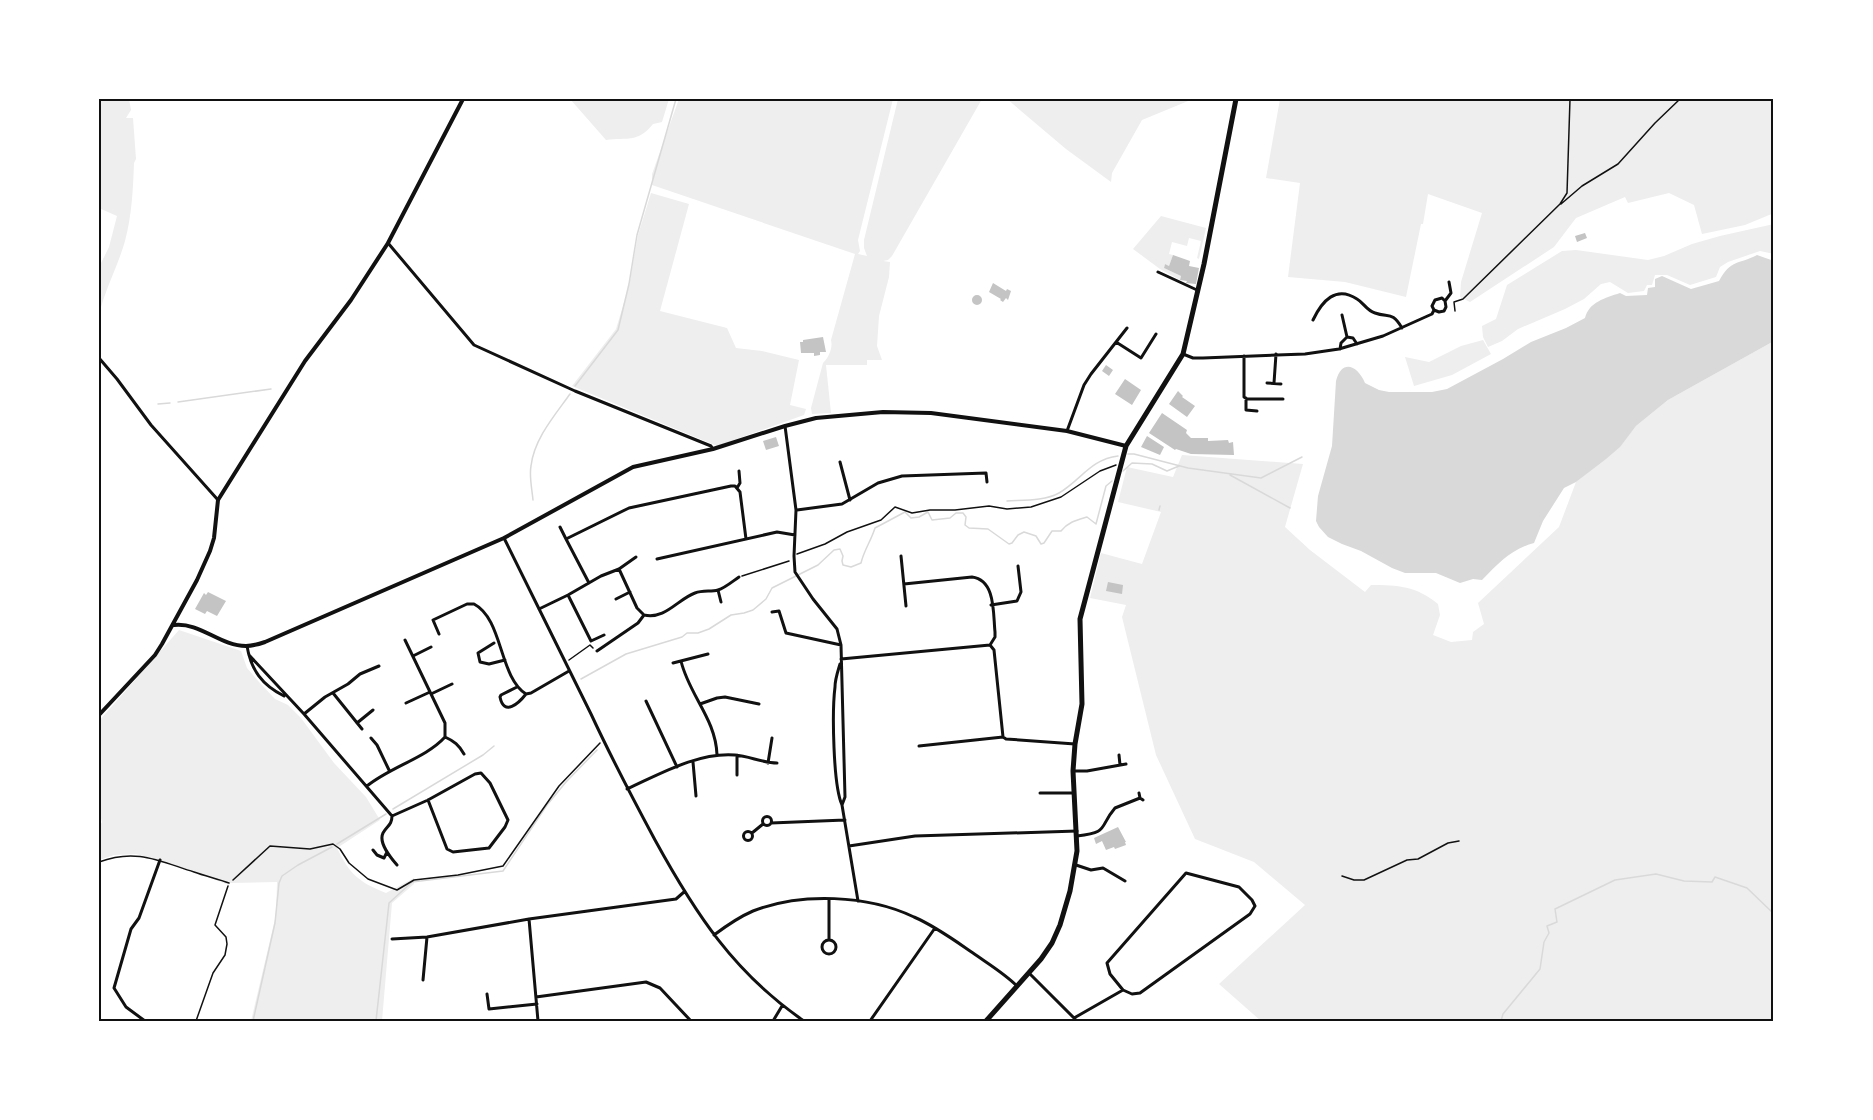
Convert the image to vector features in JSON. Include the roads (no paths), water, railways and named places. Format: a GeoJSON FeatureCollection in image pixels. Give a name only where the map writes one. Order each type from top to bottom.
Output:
{"type":"FeatureCollection","features":[{"type":"Feature","properties":{"kind":"main road"},"geometry":{"type":"LineString","coordinates":[[986,1021],[1029,973],[1052,943],[1071,891],[1076,865],[1077,834],[1073,771],[1082,704],[1080,619],[1126,446],[1183,354],[1236,99]]}},
{"type":"Feature","properties":{"kind":"street"},"geometry":{"type":"LineString","coordinates":[[99,715],[154,655],[169,635],[210,551],[218,500],[305,361],[351,300],[388,243],[463,99]]}},
{"type":"Feature","properties":{"kind":"street"},"geometry":{"type":"LineString","coordinates":[[388,243],[474,345],[575,391],[711,446],[713,449]]}},
{"type":"Feature","properties":{"kind":"street"},"geometry":{"type":"LineString","coordinates":[[1158,272],[1198,290]]}},
{"type":"Feature","properties":{"kind":"street"},"geometry":{"type":"LineString","coordinates":[[1434,310],[1444,311],[1445,301],[1451,293],[1449,282]]}},
{"type":"Feature","properties":{"kind":"street"},"geometry":{"type":"LineString","coordinates":[[1314,320],[1326,301],[1335,294],[1344,292],[1359,300],[1365,308],[1376,314],[1389,315],[1396,319],[1402,328]]}},
{"type":"Feature","properties":{"kind":"street"},"geometry":{"type":"LineString","coordinates":[[1434,310],[1432,304],[1435,300],[1442,298],[1445,301]]}},
{"type":"Feature","properties":{"kind":"street"},"geometry":{"type":"LineString","coordinates":[[1183,354],[1193,358],[1203,358],[1305,354],[1340,349],[1383,336],[1432,314],[1434,310]]}},
{"type":"Feature","properties":{"kind":"street"},"geometry":{"type":"LineString","coordinates":[[1342,315],[1347,336]]}},
{"type":"Feature","properties":{"kind":"street"},"geometry":{"type":"LineString","coordinates":[[1067,430],[1084,385],[1127,328]]}},
{"type":"Feature","properties":{"kind":"street"},"geometry":{"type":"LineString","coordinates":[[1137,364],[1156,334]]}},
{"type":"Feature","properties":{"kind":"street"},"geometry":{"type":"LineString","coordinates":[[1347,336],[1353,338],[1357,344]]}},
{"type":"Feature","properties":{"kind":"street"},"geometry":{"type":"LineString","coordinates":[[1340,349],[1341,343],[1347,336]]}},
{"type":"Feature","properties":{"kind":"street"},"geometry":{"type":"LineString","coordinates":[[1116,342],[1141,358]]}},
{"type":"Feature","properties":{"kind":"street"},"geometry":{"type":"LineString","coordinates":[[1274,383],[1276,354]]}},
{"type":"Feature","properties":{"kind":"street"},"geometry":{"type":"LineString","coordinates":[[1244,356],[1246,410],[1257,411]]}},
{"type":"Feature","properties":{"kind":"street"},"geometry":{"type":"LineString","coordinates":[[99,358],[117,378],[151,425],[218,500]]}},
{"type":"Feature","properties":{"kind":"street"},"geometry":{"type":"LineString","coordinates":[[1267,383],[1281,384]]}},
{"type":"Feature","properties":{"kind":"street"},"geometry":{"type":"LineString","coordinates":[[1246,398],[1283,399]]}},
{"type":"Feature","properties":{"kind":"street"},"geometry":{"type":"LineString","coordinates":[[174,625],[184,623],[233,644],[247,646],[265,642],[504,538],[633,466],[713,449],[816,418],[894,412],[931,413],[1067,430],[1126,446]]}},
{"type":"Feature","properties":{"kind":"street"},"geometry":{"type":"LineString","coordinates":[[785,426],[796,510],[794,558],[796,573],[837,629],[841,645],[844,797],[842,805]]}},
{"type":"Feature","properties":{"kind":"street"},"geometry":{"type":"LineString","coordinates":[[840,462],[850,500]]}},
{"type":"Feature","properties":{"kind":"street"},"geometry":{"type":"LineString","coordinates":[[737,488],[740,483],[739,471]]}},
{"type":"Feature","properties":{"kind":"street"},"geometry":{"type":"LineString","coordinates":[[796,510],[832,506],[850,500],[878,483],[902,476],[986,473],[987,482]]}},
{"type":"Feature","properties":{"kind":"street"},"geometry":{"type":"LineString","coordinates":[[566,539],[629,508],[731,486],[740,492],[746,539]]}},
{"type":"Feature","properties":{"kind":"street"},"geometry":{"type":"LineString","coordinates":[[560,527],[589,583]]}},
{"type":"Feature","properties":{"kind":"street"},"geometry":{"type":"LineString","coordinates":[[657,559],[777,532],[795,535]]}},
{"type":"Feature","properties":{"kind":"street"},"geometry":{"type":"LineString","coordinates":[[504,538],[627,789],[684,892],[714,935],[744,970],[782,1006],[804,1021]]}},
{"type":"Feature","properties":{"kind":"street"},"geometry":{"type":"LineString","coordinates":[[901,556],[906,606]]}},
{"type":"Feature","properties":{"kind":"street"},"geometry":{"type":"LineString","coordinates":[[539,609],[619,569],[636,557]]}},
{"type":"Feature","properties":{"kind":"street"},"geometry":{"type":"LineString","coordinates":[[991,605],[1017,601],[1020,598],[1018,566]]}},
{"type":"Feature","properties":{"kind":"street"},"geometry":{"type":"LineString","coordinates":[[619,569],[637,608],[650,617],[660,615],[688,596],[698,592],[718,590],[739,578]]}},
{"type":"Feature","properties":{"kind":"street"},"geometry":{"type":"LineString","coordinates":[[841,659],[990,645],[995,638],[989,588],[983,581],[977,578],[904,584]]}},
{"type":"Feature","properties":{"kind":"street"},"geometry":{"type":"LineString","coordinates":[[718,590],[721,602]]}},
{"type":"Feature","properties":{"kind":"street"},"geometry":{"type":"LineString","coordinates":[[616,599],[630,592]]}},
{"type":"Feature","properties":{"kind":"street"},"geometry":{"type":"LineString","coordinates":[[568,595],[591,641],[604,635]]}},
{"type":"Feature","properties":{"kind":"street"},"geometry":{"type":"LineString","coordinates":[[439,634],[433,620],[467,604],[474,604],[484,612],[494,629],[517,687],[526,694]]}},
{"type":"Feature","properties":{"kind":"street"},"geometry":{"type":"LineString","coordinates":[[772,612],[779,611],[786,633],[841,645]]}},
{"type":"Feature","properties":{"kind":"street"},"geometry":{"type":"LineString","coordinates":[[597,651],[638,624],[644,615]]}},
{"type":"Feature","properties":{"kind":"street"},"geometry":{"type":"LineString","coordinates":[[367,786],[389,770],[434,747],[445,737],[445,723],[405,639]]}},
{"type":"Feature","properties":{"kind":"street"},"geometry":{"type":"LineString","coordinates":[[494,643],[478,653],[480,662],[489,664],[505,660]]}},
{"type":"Feature","properties":{"kind":"street"},"geometry":{"type":"LineString","coordinates":[[990,645],[994,650],[1003,736]]}},
{"type":"Feature","properties":{"kind":"street"},"geometry":{"type":"LineString","coordinates":[[247,646],[252,666],[270,688],[289,698],[393,816],[392,823],[382,834],[382,841],[397,865]]}},
{"type":"Feature","properties":{"kind":"street"},"geometry":{"type":"LineString","coordinates":[[412,656],[431,647]]}},
{"type":"Feature","properties":{"kind":"street"},"geometry":{"type":"LineString","coordinates":[[674,663],[708,654]]}},
{"type":"Feature","properties":{"kind":"street"},"geometry":{"type":"LineString","coordinates":[[841,659],[835,686],[838,798],[845,820],[858,901]]}},
{"type":"Feature","properties":{"kind":"street"},"geometry":{"type":"LineString","coordinates":[[681,661],[690,687],[713,729],[717,755]]}},
{"type":"Feature","properties":{"kind":"street"},"geometry":{"type":"LineString","coordinates":[[304,714],[360,674],[378,666]]}},
{"type":"Feature","properties":{"kind":"street"},"geometry":{"type":"LineString","coordinates":[[517,687],[501,695],[501,702],[504,706],[516,705],[526,694],[569,671]]}},
{"type":"Feature","properties":{"kind":"street"},"geometry":{"type":"LineString","coordinates":[[406,703],[452,684]]}},
{"type":"Feature","properties":{"kind":"street"},"geometry":{"type":"LineString","coordinates":[[333,693],[362,729]]}},
{"type":"Feature","properties":{"kind":"street"},"geometry":{"type":"LineString","coordinates":[[700,704],[725,697],[759,704]]}},
{"type":"Feature","properties":{"kind":"street"},"geometry":{"type":"LineString","coordinates":[[646,701],[677,767]]}},
{"type":"Feature","properties":{"kind":"street"},"geometry":{"type":"LineString","coordinates":[[357,723],[373,710]]}},
{"type":"Feature","properties":{"kind":"street"},"geometry":{"type":"LineString","coordinates":[[919,746],[1003,736],[1005,739],[1075,744]]}},
{"type":"Feature","properties":{"kind":"street"},"geometry":{"type":"LineString","coordinates":[[445,737],[460,746],[464,754]]}},
{"type":"Feature","properties":{"kind":"street"},"geometry":{"type":"LineString","coordinates":[[371,738],[389,770]]}},
{"type":"Feature","properties":{"kind":"street"},"geometry":{"type":"LineString","coordinates":[[768,763],[772,738]]}},
{"type":"Feature","properties":{"kind":"street"},"geometry":{"type":"LineString","coordinates":[[835,752],[843,752]]}},
{"type":"Feature","properties":{"kind":"street"},"geometry":{"type":"LineString","coordinates":[[627,789],[677,767],[717,755],[737,755],[777,763]]}},
{"type":"Feature","properties":{"kind":"street"},"geometry":{"type":"LineString","coordinates":[[737,755],[737,775]]}},
{"type":"Feature","properties":{"kind":"street"},"geometry":{"type":"LineString","coordinates":[[1119,755],[1120,765]]}},
{"type":"Feature","properties":{"kind":"street"},"geometry":{"type":"LineString","coordinates":[[693,761],[696,796]]}},
{"type":"Feature","properties":{"kind":"street"},"geometry":{"type":"LineString","coordinates":[[1073,771],[1087,771],[1126,764]]}},
{"type":"Feature","properties":{"kind":"street"},"geometry":{"type":"LineString","coordinates":[[393,816],[481,773],[490,783],[508,820],[489,848],[453,852],[447,849],[428,800]]}},
{"type":"Feature","properties":{"kind":"street"},"geometry":{"type":"LineString","coordinates":[[1040,794],[1074,793]]}},
{"type":"Feature","properties":{"kind":"street"},"geometry":{"type":"LineString","coordinates":[[849,846],[915,836],[1096,833],[1105,826],[1115,808],[1142,799],[1139,793]]}},
{"type":"Feature","properties":{"kind":"street"},"geometry":{"type":"LineString","coordinates":[[752,833],[763,824],[762,820],[766,817],[770,818],[771,823]]}},
{"type":"Feature","properties":{"kind":"street"},"geometry":{"type":"LineString","coordinates":[[763,824],[767,826],[771,823],[845,820]]}},
{"type":"Feature","properties":{"kind":"street"},"geometry":{"type":"LineString","coordinates":[[373,850],[384,858],[387,852]]}},
{"type":"Feature","properties":{"kind":"street"},"geometry":{"type":"LineString","coordinates":[[145,1021],[126,1006],[114,988],[131,929],[139,918],[160,860]]}},
{"type":"Feature","properties":{"kind":"street"},"geometry":{"type":"LineString","coordinates":[[1076,865],[1091,870],[1103,868],[1125,881]]}},
{"type":"Feature","properties":{"kind":"street"},"geometry":{"type":"LineString","coordinates":[[1186,873],[1239,887],[1252,900],[1255,906],[1250,914],[1140,993],[1132,994],[1123,990],[1110,974],[1107,963],[1186,873]]}},
{"type":"Feature","properties":{"kind":"street"},"geometry":{"type":"LineString","coordinates":[[392,939],[427,937],[676,898],[684,892]]}},
{"type":"Feature","properties":{"kind":"street"},"geometry":{"type":"LineString","coordinates":[[714,935],[738,918],[764,907],[802,899],[858,901],[898,910],[925,922],[966,948],[1017,986]]}},
{"type":"Feature","properties":{"kind":"street"},"geometry":{"type":"LineString","coordinates":[[828,899],[830,940]]}},
{"type":"Feature","properties":{"kind":"street"},"geometry":{"type":"LineString","coordinates":[[529,920],[538,1021]]}},
{"type":"Feature","properties":{"kind":"street"},"geometry":{"type":"LineString","coordinates":[[870,1021],[935,928]]}},
{"type":"Feature","properties":{"kind":"street"},"geometry":{"type":"LineString","coordinates":[[423,980],[427,937]]}},
{"type":"Feature","properties":{"kind":"street"},"geometry":{"type":"LineString","coordinates":[[830,940],[837,946],[836,951],[830,955],[825,954],[822,947],[825,941],[830,940]]}},
{"type":"Feature","properties":{"kind":"street"},"geometry":{"type":"LineString","coordinates":[[1029,973],[1075,1019],[1123,990]]}},
{"type":"Feature","properties":{"kind":"street"},"geometry":{"type":"LineString","coordinates":[[536,997],[646,982],[660,988],[691,1021]]}},
{"type":"Feature","properties":{"kind":"street"},"geometry":{"type":"LineString","coordinates":[[487,994],[489,1009],[537,1004]]}},
{"type":"Feature","properties":{"kind":"street"},"geometry":{"type":"LineString","coordinates":[[773,1021],[782,1006]]}},
{"type":"Feature","properties":{"kind":"lane"},"geometry":{"type":"LineString","coordinates":[[99,862],[137,855],[160,860],[230,883]]}},
{"type":"Feature","properties":{"kind":"waterway"},"geometry":{"type":"LineString","coordinates":[[575,386],[618,330],[637,235],[676,99]]}},
{"type":"Feature","properties":{"kind":"waterway"},"geometry":{"type":"LineString","coordinates":[[178,402],[271,389]]}},
{"type":"Feature","properties":{"kind":"waterway"},"geometry":{"type":"LineString","coordinates":[[533,500],[530,470],[536,446],[570,394]]}},
{"type":"Feature","properties":{"kind":"waterway"},"geometry":{"type":"LineString","coordinates":[[158,404],[170,403]]}},
{"type":"Feature","properties":{"kind":"waterway"},"geometry":{"type":"LineString","coordinates":[[1128,454],[1188,468],[1261,478],[1302,457]]}},
{"type":"Feature","properties":{"kind":"waterway"},"geometry":{"type":"LineString","coordinates":[[1007,501],[1034,500],[1053,496],[1100,461],[1118,456]]}},
{"type":"Feature","properties":{"kind":"waterway"},"geometry":{"type":"LineString","coordinates":[[1123,471],[1132,463],[1152,464],[1167,471],[1179,466]]}},
{"type":"Feature","properties":{"kind":"waterway"},"geometry":{"type":"LineString","coordinates":[[1230,475],[1290,508]]}},
{"type":"Feature","properties":{"kind":"waterway"},"geometry":{"type":"LineString","coordinates":[[581,679],[626,654],[682,637],[687,633],[698,633],[731,615],[753,610],[766,599],[772,588],[818,565],[834,550],[840,549],[843,565],[851,567],[861,563],[875,528],[905,512],[911,518],[928,512],[932,520],[950,518],[956,513],[963,513],[966,517],[965,525],[969,528],[988,529],[1009,544],[1024,532],[1036,536],[1041,544],[1052,531],[1061,531],[1076,520],[1087,517],[1096,524],[1106,486],[1112,481]]}},
{"type":"Feature","properties":{"kind":"waterway"},"geometry":{"type":"LineString","coordinates":[[1159,510],[1160,506]]}},
{"type":"Feature","properties":{"kind":"waterway"},"geometry":{"type":"LineString","coordinates":[[393,809],[483,755],[494,746]]}},
{"type":"Feature","properties":{"kind":"waterway"},"geometry":{"type":"LineString","coordinates":[[376,1021],[389,903],[412,882],[503,871],[547,805],[597,750]]}},
{"type":"Feature","properties":{"kind":"waterway"},"geometry":{"type":"LineString","coordinates":[[337,844],[386,814]]}},
{"type":"Feature","properties":{"kind":"waterway"},"geometry":{"type":"LineString","coordinates":[[253,1021],[275,923],[279,883],[282,876],[332,847]]}},
{"type":"Feature","properties":{"kind":"waterway"},"geometry":{"type":"LineString","coordinates":[[1501,1021],[1503,1014],[1540,969],[1544,942],[1549,933],[1547,926],[1557,922],[1555,909],[1615,880],[1656,874],[1684,881],[1712,882],[1715,877],[1747,888],[1774,914]]}}]}
